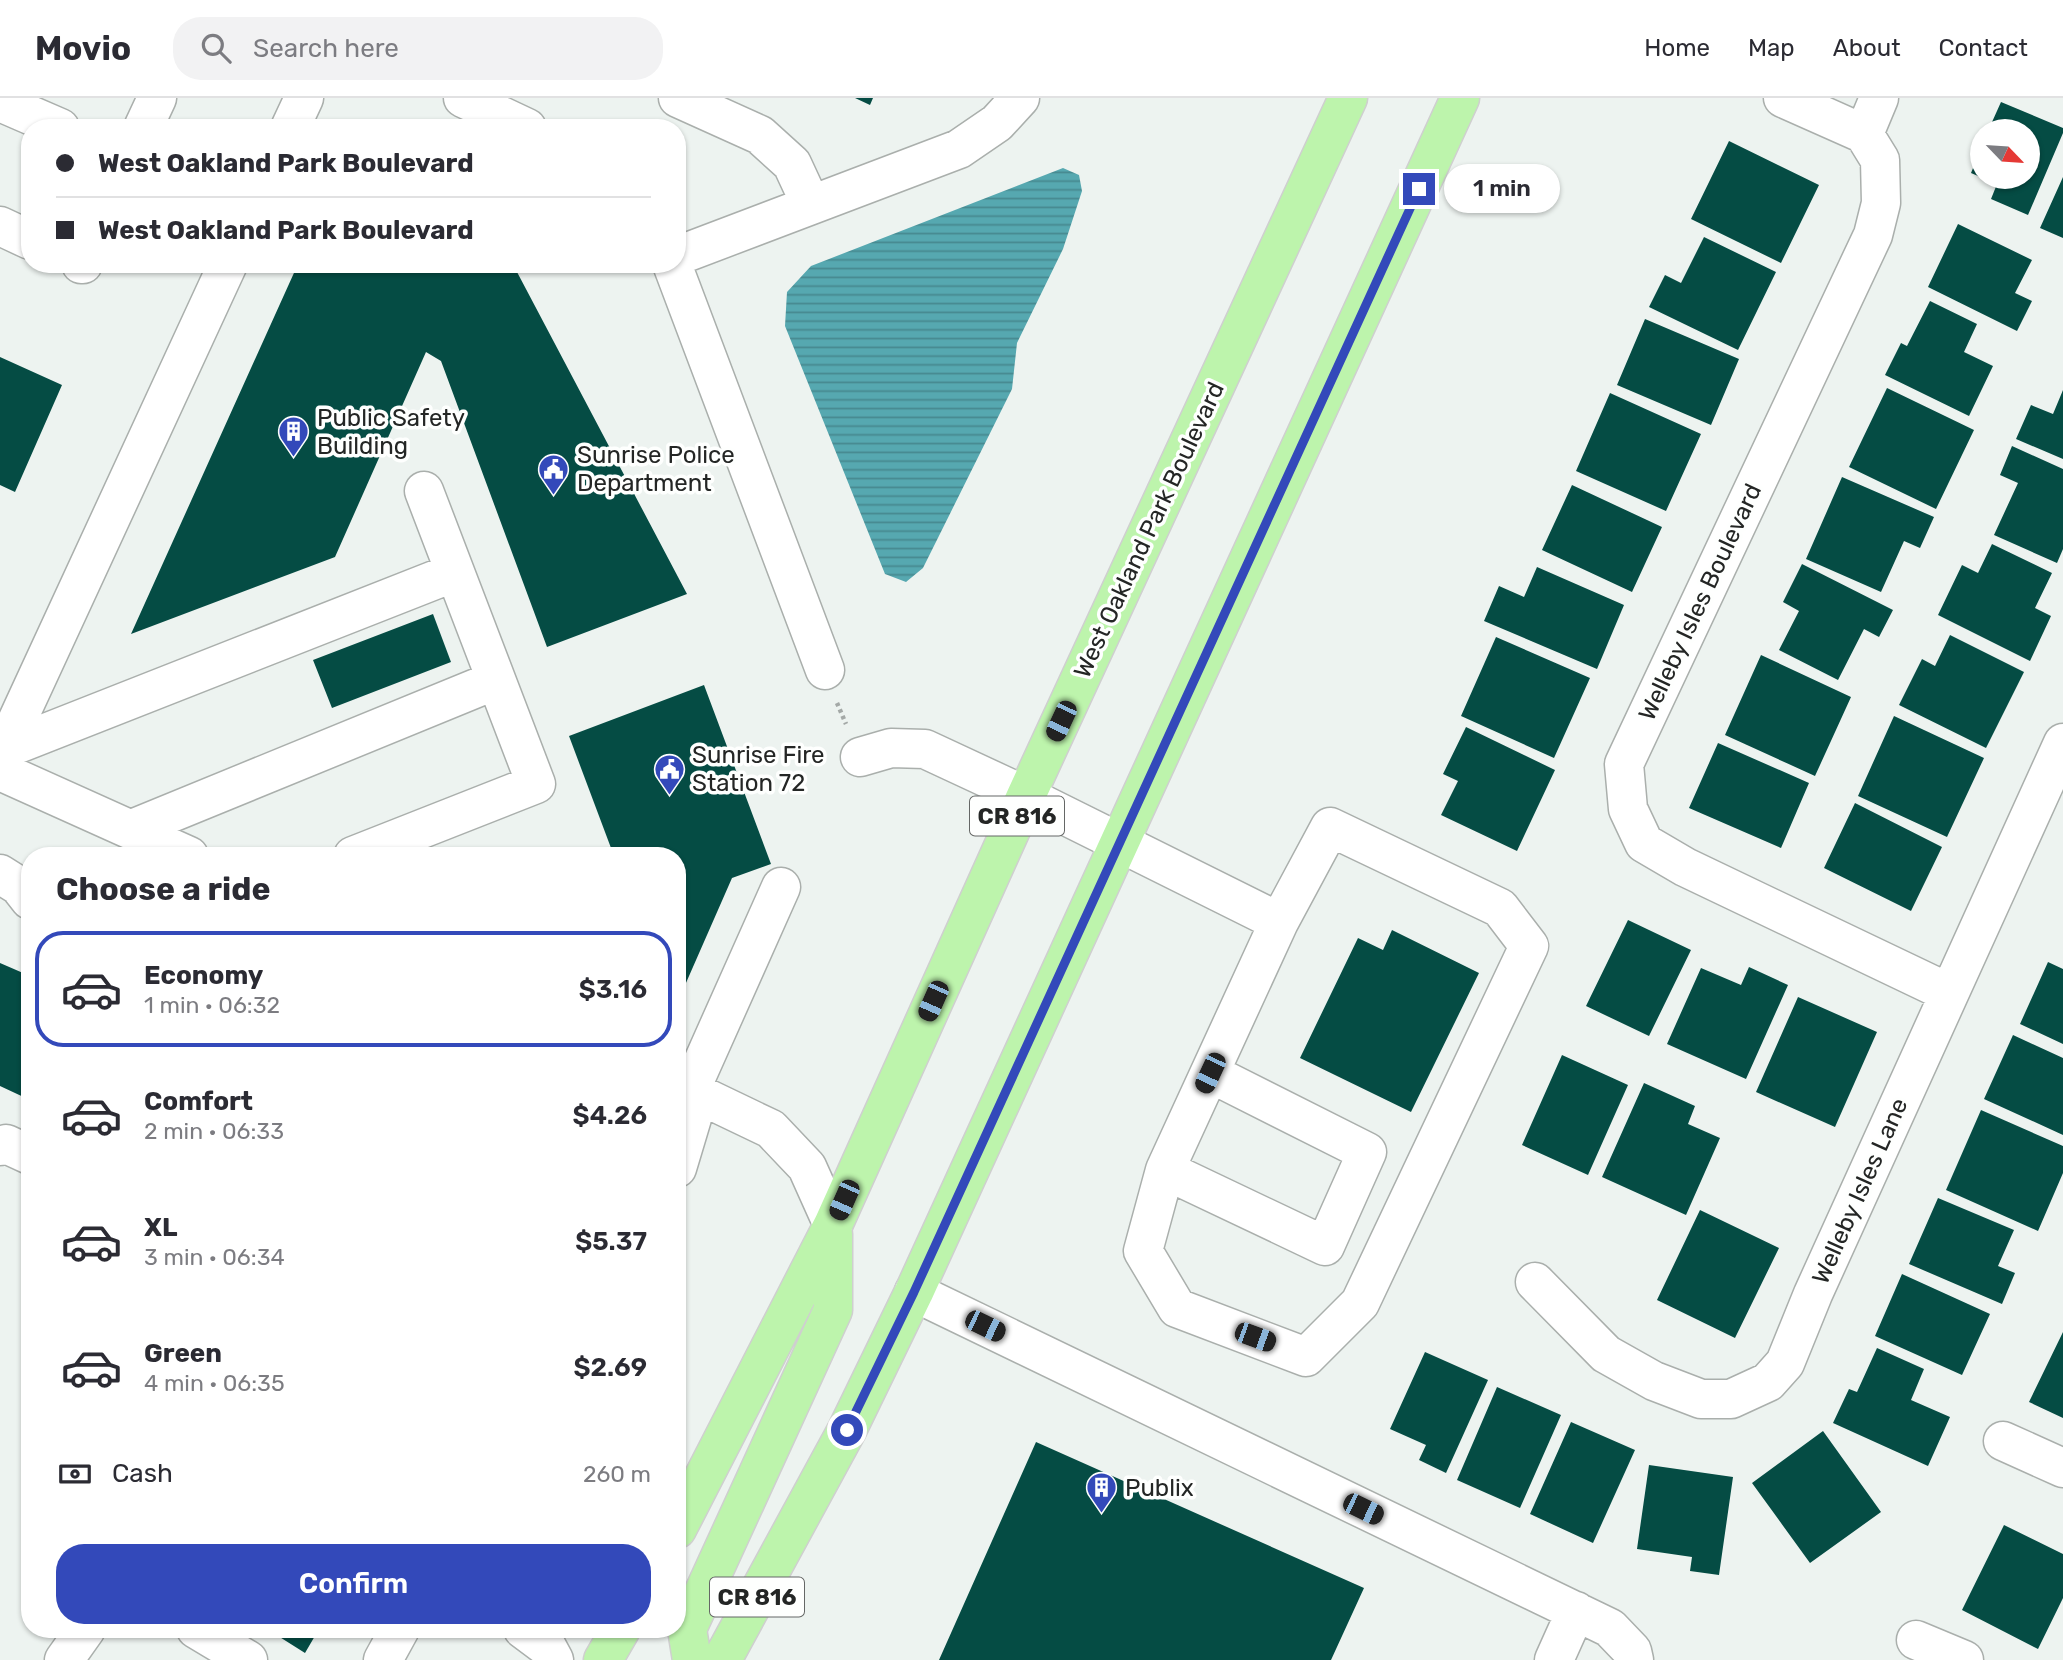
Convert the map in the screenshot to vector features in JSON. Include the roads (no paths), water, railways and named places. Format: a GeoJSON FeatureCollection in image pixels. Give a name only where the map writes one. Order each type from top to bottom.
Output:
{"type":"FeatureCollection","features":[{"type":"Feature","properties":{"kind":"main road","name":"West Oakland Park Boulevard"},"geometry":{"type":"LineString","coordinates":[[686,1511],[833,1225],[1348,98]]}},
{"type":"Feature","properties":{"kind":"main road","name":"CR 816"},"geometry":{"type":"LineString","coordinates":[[722,1660],[847,1430],[914,1292],[1460,98]]}},
{"type":"Feature","properties":{"kind":"main road"},"geometry":{"type":"LineString","coordinates":[[692,1660],[687,1629],[833,1310],[833,1225]]}},
{"type":"Feature","properties":{"kind":"main road"},"geometry":{"type":"LineString","coordinates":[[603,1660],[617,1638]]}},
{"type":"Feature","properties":{"kind":"main road"},"geometry":{"type":"LineString","coordinates":[[621,1660],[622,1638]]}},
{"type":"Feature","properties":{"kind":"street"},"geometry":{"type":"LineString","coordinates":[[147,119],[157,98]]}},
{"type":"Feature","properties":{"kind":"street"},"geometry":{"type":"LineString","coordinates":[[294,119],[304,98]]}},
{"type":"Feature","properties":{"kind":"street"},"geometry":{"type":"LineString","coordinates":[[463,98],[508,119]]}},
{"type":"Feature","properties":{"kind":"street"},"geometry":{"type":"LineString","coordinates":[[678,98],[760,135],[792,164],[811,205]]}},
{"type":"Feature","properties":{"kind":"street"},"geometry":{"type":"LineString","coordinates":[[686,253],[959,149],[998,124],[1020,98]]}},
{"type":"Feature","properties":{"kind":"street"},"geometry":{"type":"LineString","coordinates":[[1783,98],[1864,134],[1879,98]]}},
{"type":"Feature","properties":{"kind":"street"},"geometry":{"type":"LineString","coordinates":[[0,102],[39,119]]}},
{"type":"Feature","properties":{"kind":"street","name":"Welleby Isles Boulevard"},"geometry":{"type":"LineString","coordinates":[[1864,134],[1880,160],[1881,203],[1873,235],[1624,764],[1628,809],[1644,843],[1685,867],[1949,993]]}},
{"type":"Feature","properties":{"kind":"street"},"geometry":{"type":"LineString","coordinates":[[0,226],[21,236]]}},
{"type":"Feature","properties":{"kind":"street"},"geometry":{"type":"LineString","coordinates":[[2,759],[224,273]]}},
{"type":"Feature","properties":{"kind":"street"},"geometry":{"type":"LineString","coordinates":[[675,273],[825,670]]}},
{"type":"Feature","properties":{"kind":"street"},"geometry":{"type":"LineString","coordinates":[[376,847],[536,784],[424,491]]}},
{"type":"Feature","properties":{"kind":"street"},"geometry":{"type":"LineString","coordinates":[[2,759],[455,572]]}},
{"type":"Feature","properties":{"kind":"street"},"geometry":{"type":"LineString","coordinates":[[132,830],[496,680]]}},
{"type":"Feature","properties":{"kind":"street","name":"Welleby Isles Lane"},"geometry":{"type":"LineString","coordinates":[[1535,1282],[1606,1354],[1654,1381],[1701,1399],[1731,1399],[1768,1382],[1785,1363],[2063,743]]}},
{"type":"Feature","properties":{"kind":"street"},"geometry":{"type":"LineString","coordinates":[[860,757],[891,748],[925,749],[1027,796],[1279,922]]}},
{"type":"Feature","properties":{"kind":"street"},"geometry":{"type":"LineString","coordinates":[[2,759],[132,830],[169,847]]}},
{"type":"Feature","properties":{"kind":"street"},"geometry":{"type":"LineString","coordinates":[[1330,827],[1500,908],[1529,946],[1360,1303],[1306,1357],[1177,1308],[1143,1251],[1165,1170],[1279,922],[1330,827]]}},
{"type":"Feature","properties":{"kind":"street"},"geometry":{"type":"LineString","coordinates":[[0,874],[21,889]]}},
{"type":"Feature","properties":{"kind":"street"},"geometry":{"type":"LineString","coordinates":[[686,1084],[781,887]]}},
{"type":"Feature","properties":{"kind":"street"},"geometry":{"type":"LineString","coordinates":[[1165,1170],[1325,1247],[1367,1152],[1210,1073]]}},
{"type":"Feature","properties":{"kind":"street"},"geometry":{"type":"LineString","coordinates":[[686,1089],[771,1129],[807,1167],[833,1225]]}},
{"type":"Feature","properties":{"kind":"street"},"geometry":{"type":"LineString","coordinates":[[686,1096],[692,1118],[686,1138]]}},
{"type":"Feature","properties":{"kind":"street"},"geometry":{"type":"LineString","coordinates":[[0,1146],[6,1144],[21,1151]]}},
{"type":"Feature","properties":{"kind":"street"},"geometry":{"type":"LineString","coordinates":[[914,1292],[1610,1628],[1632,1651],[1634,1660]]}},
{"type":"Feature","properties":{"kind":"street"},"geometry":{"type":"LineString","coordinates":[[2003,1441],[2063,1468]]}},
{"type":"Feature","properties":{"kind":"street"},"geometry":{"type":"LineString","coordinates":[[1554,1660],[1576,1611]]}},
{"type":"Feature","properties":{"kind":"street"},"geometry":{"type":"LineString","coordinates":[[64,1660],[80,1638]]}},
{"type":"Feature","properties":{"kind":"street"},"geometry":{"type":"LineString","coordinates":[[211,1638],[248,1660]]}},
{"type":"Feature","properties":{"kind":"street"},"geometry":{"type":"LineString","coordinates":[[383,1660],[395,1638]]}},
{"type":"Feature","properties":{"kind":"street"},"geometry":{"type":"LineString","coordinates":[[535,1638],[547,1647],[554,1660]]}},
{"type":"Feature","properties":{"kind":"street"},"geometry":{"type":"LineString","coordinates":[[1916,1640],[1964,1660]]}},
{"type":"Feature","properties":{"kind":"water"},"geometry":{"type":"Polygon","coordinates":[[[1063,168],[1079,175],[1082,191],[1063,249],[1017,343],[1012,389],[923,568],[906,582],[885,574],[785,326],[787,292],[811,266],[1063,168]]]}},
{"type":"Feature","properties":{"kind":"place","name":"Public Safety Building"},"geometry":{"type":"Point","coordinates":[294,459]}},
{"type":"Feature","properties":{"kind":"place","name":"Sunrise Police Department"},"geometry":{"type":"Point","coordinates":[554,496]}},
{"type":"Feature","properties":{"kind":"place","name":"Sunrise Fire Station 72"},"geometry":{"type":"Point","coordinates":[669,796]}},
{"type":"Feature","properties":{"kind":"place","name":"Publix"},"geometry":{"type":"Point","coordinates":[1102,1515]}}]}
